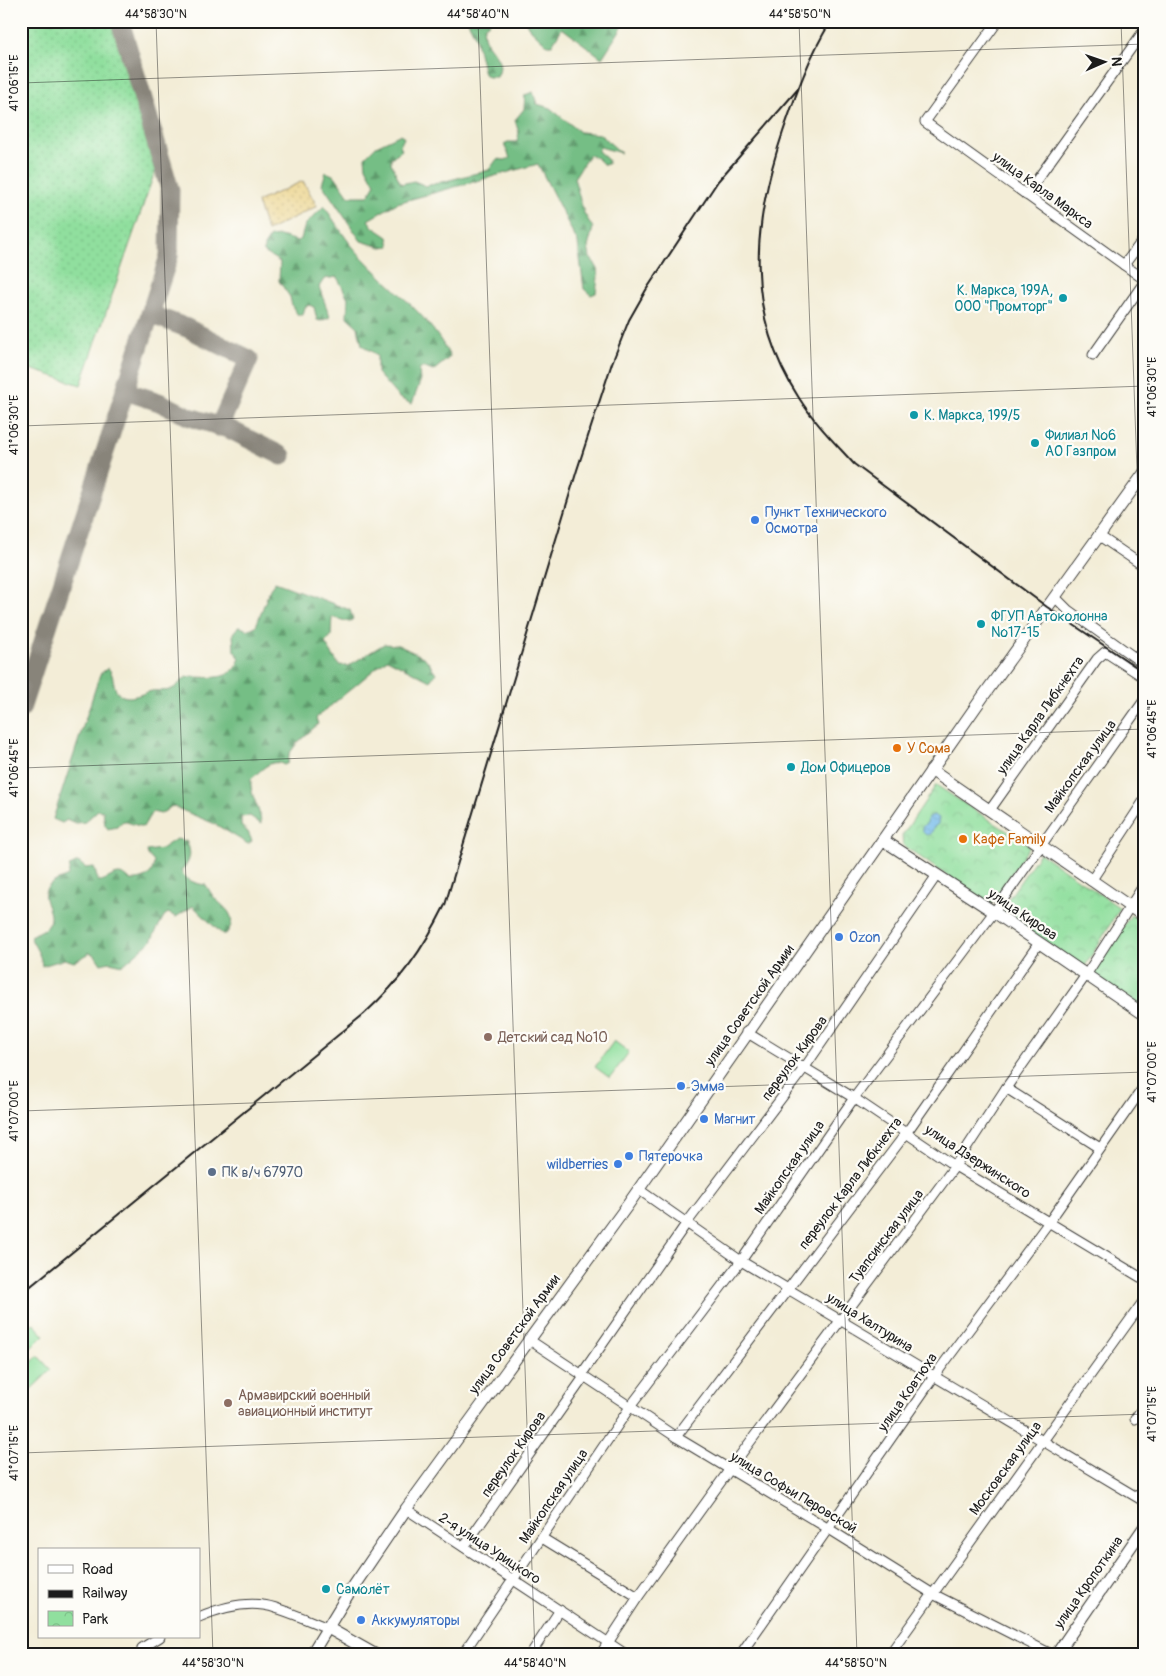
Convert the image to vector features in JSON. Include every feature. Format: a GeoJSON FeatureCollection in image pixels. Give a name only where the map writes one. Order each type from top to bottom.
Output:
{"type":"FeatureCollection","features":[{"type":"Feature","properties":{"kind":"main road","name":"улица Советской Армии"},"geometry":{"type":"LineString","coordinates":[[312,1655],[347,1596],[406,1509],[638,1189],[931,770],[1145,472]]}},
{"type":"Feature","properties":{"kind":"main road"},"geometry":{"type":"LineString","coordinates":[[931,770],[1145,917]]}},
{"type":"Feature","properties":{"kind":"main road","name":"улица Кирова"},"geometry":{"type":"LineString","coordinates":[[883,840],[994,912],[1145,1015]]}},
{"type":"Feature","properties":{"kind":"main road","name":"улица Кропоткина"},"geometry":{"type":"LineString","coordinates":[[1054,1655],[1145,1526]]}},
{"type":"Feature","properties":{"kind":"main road"},"geometry":{"type":"LineString","coordinates":[[328,1628],[376,1655]]}},
{"type":"Feature","properties":{"kind":"street","name":"улица Карла Маркса"},"geometry":{"type":"LineString","coordinates":[[998,21],[925,122],[1145,280],[1093,355]]}},
{"type":"Feature","properties":{"kind":"street"},"geometry":{"type":"LineString","coordinates":[[1026,195],[1145,29]]}},
{"type":"Feature","properties":{"kind":"street"},"geometry":{"type":"LineString","coordinates":[[1124,265],[1145,237]]}},
{"type":"Feature","properties":{"kind":"street"},"geometry":{"type":"LineString","coordinates":[[1098,535],[1145,567]]}},
{"type":"Feature","properties":{"kind":"street"},"geometry":{"type":"LineString","coordinates":[[1054,597],[1068,610],[1145,665]]}},
{"type":"Feature","properties":{"kind":"street","name":"улица Карла Либкнехта"},"geometry":{"type":"LineString","coordinates":[[990,810],[1097,659],[1104,652],[1145,678]]}},
{"type":"Feature","properties":{"kind":"street","name":"Майкопская улица"},"geometry":{"type":"LineString","coordinates":[[462,1655],[630,1407],[740,1261],[854,1098],[994,912],[1145,699]]}},
{"type":"Feature","properties":{"kind":"street"},"geometry":{"type":"LineString","coordinates":[[1091,881],[1145,799]]}},
{"type":"Feature","properties":{"kind":"street","name":"переулок Кирова"},"geometry":{"type":"LineString","coordinates":[[464,1547],[686,1224],[805,1067],[937,875]]}},
{"type":"Feature","properties":{"kind":"street","name":"Туапсинская улица"},"geometry":{"type":"LineString","coordinates":[[600,1655],[638,1597],[730,1470],[955,1166],[1006,1088],[1086,975],[1145,883]]}},
{"type":"Feature","properties":{"kind":"street","name":"переулок Карла Либкнехта"},"geometry":{"type":"LineString","coordinates":[[676,1437],[907,1132],[1039,943]]}},
{"type":"Feature","properties":{"kind":"street","name":"улица Дзержинского"},"geometry":{"type":"LineString","coordinates":[[746,1032],[854,1098],[955,1166],[1145,1280]]}},
{"type":"Feature","properties":{"kind":"street","name":"улица Ковтюха"},"geometry":{"type":"LineString","coordinates":[[740,1655],[830,1529],[933,1378],[1049,1222],[1145,1085]]}},
{"type":"Feature","properties":{"kind":"street"},"geometry":{"type":"LineString","coordinates":[[1006,1088],[1100,1148]]}},
{"type":"Feature","properties":{"kind":"street","name":"улица Халтурина"},"geometry":{"type":"LineString","coordinates":[[638,1189],[740,1261],[842,1319],[933,1378],[1145,1502]]}},
{"type":"Feature","properties":{"kind":"street","name":"Московская улица"},"geometry":{"type":"LineString","coordinates":[[889,1655],[1145,1300]]}},
{"type":"Feature","properties":{"kind":"street","name":"улица Софьи Перовской"},"geometry":{"type":"LineString","coordinates":[[528,1339],[676,1437],[830,1529],[932,1594],[1054,1655]]}},
{"type":"Feature","properties":{"kind":"street"},"geometry":{"type":"LineString","coordinates":[[1135,1419],[1145,1404]]}},
{"type":"Feature","properties":{"kind":"street","name":"2-я улица Урицкого"},"geometry":{"type":"LineString","coordinates":[[406,1509],[627,1655]]}},
{"type":"Feature","properties":{"kind":"street"},"geometry":{"type":"LineString","coordinates":[[542,1538],[638,1597]]}},
{"type":"Feature","properties":{"kind":"street"},"geometry":{"type":"LineString","coordinates":[[200,1617],[216,1610],[248,1604],[265,1605],[328,1628]]}},
{"type":"Feature","properties":{"kind":"street"},"geometry":{"type":"LineString","coordinates":[[530,1655],[560,1610]]}},
{"type":"Feature","properties":{"kind":"street"},"geometry":{"type":"LineString","coordinates":[[142,1651],[159,1638]]}},
{"type":"Feature","properties":{"kind":"green space"},"geometry":{"type":"Polygon","coordinates":[[[112,21],[155,171],[81,385],[21,366],[21,22],[112,21]]]}},
{"type":"Feature","properties":{"kind":"green space"},"geometry":{"type":"Polygon","coordinates":[[[468,21],[491,21],[484,27],[484,34],[499,63],[500,69],[497,77],[488,77],[484,74],[475,36],[468,21]]]}},
{"type":"Feature","properties":{"kind":"green space"},"geometry":{"type":"Polygon","coordinates":[[[525,21],[626,21],[602,58],[562,28],[552,45],[547,45],[529,28],[525,21]]]}},
{"type":"Feature","properties":{"kind":"green space"},"geometry":{"type":"Polygon","coordinates":[[[533,92],[537,104],[550,108],[580,132],[600,134],[621,153],[600,147],[598,151],[608,160],[608,164],[604,165],[597,158],[589,155],[574,178],[584,213],[593,228],[588,247],[590,258],[597,270],[596,293],[591,295],[584,289],[578,243],[538,164],[397,203],[368,220],[373,227],[388,237],[390,246],[381,247],[361,241],[322,184],[326,172],[335,176],[349,196],[368,196],[375,184],[366,167],[365,157],[376,146],[401,134],[404,138],[400,146],[402,150],[391,158],[391,163],[401,184],[414,181],[426,186],[489,170],[497,159],[505,160],[510,158],[504,144],[517,142],[519,133],[515,120],[524,109],[525,95],[533,92]]]}},
{"type":"Feature","properties":{"kind":"green space"},"geometry":{"type":"Polygon","coordinates":[[[324,206],[356,251],[421,316],[442,342],[450,357],[433,371],[423,367],[419,369],[420,382],[412,404],[399,398],[377,373],[377,355],[362,345],[358,327],[347,317],[348,298],[337,277],[324,279],[319,287],[330,317],[321,321],[317,320],[314,307],[309,305],[305,307],[303,315],[298,315],[292,306],[290,297],[279,281],[280,262],[264,252],[264,246],[270,237],[280,236],[297,241],[301,239],[305,225],[324,206]]]}},
{"type":"Feature","properties":{"kind":"green space"},"geometry":{"type":"Polygon","coordinates":[[[275,582],[350,610],[353,619],[349,622],[332,617],[331,636],[325,643],[339,665],[348,666],[384,644],[398,645],[425,658],[436,673],[430,681],[387,659],[316,718],[318,724],[297,743],[289,754],[288,763],[284,765],[279,763],[270,764],[251,779],[252,791],[261,824],[250,816],[241,817],[241,826],[248,832],[252,841],[248,844],[215,824],[172,806],[161,814],[152,812],[143,827],[123,821],[117,827],[108,829],[105,825],[103,811],[98,810],[85,822],[76,823],[67,820],[62,823],[53,819],[100,674],[108,668],[118,693],[122,696],[131,697],[152,691],[170,690],[187,677],[218,677],[231,672],[240,658],[234,651],[233,633],[239,626],[247,630],[256,626],[270,589],[275,582]]]}},
{"type":"Feature","properties":{"kind":"green space"},"geometry":{"type":"Polygon","coordinates":[[[936,785],[1030,846],[990,906],[903,845],[902,836],[936,785]]]}},
{"type":"Feature","properties":{"kind":"green space"},"geometry":{"type":"Polygon","coordinates":[[[176,839],[186,841],[189,849],[189,860],[181,870],[185,876],[198,884],[206,885],[231,917],[232,922],[226,934],[222,934],[193,906],[176,917],[168,913],[164,916],[151,941],[123,965],[110,962],[101,964],[95,955],[90,953],[74,962],[65,959],[42,966],[39,954],[30,936],[46,928],[50,921],[45,900],[46,890],[54,882],[68,876],[70,866],[78,862],[86,868],[94,867],[98,881],[117,874],[121,874],[130,880],[140,880],[150,874],[153,867],[154,862],[147,851],[161,849],[176,839]]]}},
{"type":"Feature","properties":{"kind":"green space"},"geometry":{"type":"Polygon","coordinates":[[[1040,853],[1120,908],[1084,968],[1000,911],[1040,853]]]}},
{"type":"Feature","properties":{"kind":"green space"},"geometry":{"type":"Polygon","coordinates":[[[1131,915],[1145,924],[1145,1009],[1091,974],[1131,915]]]}},
{"type":"Feature","properties":{"kind":"green space"},"geometry":{"type":"Polygon","coordinates":[[[614,1041],[629,1052],[610,1078],[595,1067],[614,1041]]]}},
{"type":"Feature","properties":{"kind":"green space"},"geometry":{"type":"Polygon","coordinates":[[[33,1323],[44,1335],[27,1352],[21,1346],[21,1334],[33,1323]]]}},
{"type":"Feature","properties":{"kind":"green space"},"geometry":{"type":"Polygon","coordinates":[[[38,1356],[51,1370],[27,1393],[21,1387],[21,1372],[38,1356]]]}},
{"type":"Feature","properties":{"kind":"sand"},"geometry":{"type":"Polygon","coordinates":[[[303,181],[317,206],[267,231],[257,202],[303,181]]]}},
{"type":"Feature","properties":{"kind":"water"},"geometry":{"type":"Polygon","coordinates":[[[934,815],[939,818],[938,824],[934,827],[931,834],[926,835],[922,831],[922,827],[927,823],[928,817],[934,815]]]}},
{"type":"Feature","properties":{"kind":"taxiway"},"geometry":{"type":"LineString","coordinates":[[21,709],[169,256],[170,190],[120,21]]}},
{"type":"Feature","properties":{"kind":"taxiway"},"geometry":{"type":"LineString","coordinates":[[150,314],[187,328],[249,359],[219,427]]}},
{"type":"Feature","properties":{"kind":"taxiway"},"geometry":{"type":"LineString","coordinates":[[125,391],[159,402],[190,417],[231,430],[282,456]]}},
{"type":"Feature","properties":{"kind":"railway"},"geometry":{"type":"LineString","coordinates":[[831,21],[810,61],[783,132],[765,200],[760,234],[759,268],[762,301],[769,334],[781,366],[811,415],[854,464],[1047,607],[1145,673]]}},
{"type":"Feature","properties":{"kind":"railway"},"geometry":{"type":"LineString","coordinates":[[21,1294],[364,1014],[410,964],[428,937],[445,905],[577,470],[612,363],[629,320],[646,290],[718,181],[798,89]]}},
{"type":"Feature","properties":{"kind":"place","name":"К. Маркса, 199А, ООО \"Промторг\""},"geometry":{"type":"Point","coordinates":[1063,298]}},
{"type":"Feature","properties":{"kind":"place","name":"К. Маркса, 199/5"},"geometry":{"type":"Point","coordinates":[914,415]}},
{"type":"Feature","properties":{"kind":"place","name":"Филиал №6 АО Газпром"},"geometry":{"type":"Point","coordinates":[1035,443]}},
{"type":"Feature","properties":{"kind":"place","name":"Пункт Технического Осмотра"},"geometry":{"type":"Point","coordinates":[755,520]}},
{"type":"Feature","properties":{"kind":"place","name":"ФГУП Автоколонна №17-15"},"geometry":{"type":"Point","coordinates":[981,624]}},
{"type":"Feature","properties":{"kind":"place","name":"У Сома"},"geometry":{"type":"Point","coordinates":[897,748]}},
{"type":"Feature","properties":{"kind":"place","name":"Дом Офицеров"},"geometry":{"type":"Point","coordinates":[791,767]}},
{"type":"Feature","properties":{"kind":"place","name":"Кафе Family"},"geometry":{"type":"Point","coordinates":[963,839]}},
{"type":"Feature","properties":{"kind":"place","name":"Ozon"},"geometry":{"type":"Point","coordinates":[839,937]}},
{"type":"Feature","properties":{"kind":"place","name":"Детский сад №10"},"geometry":{"type":"Point","coordinates":[488,1037]}},
{"type":"Feature","properties":{"kind":"place","name":"Эмма"},"geometry":{"type":"Point","coordinates":[681,1086]}},
{"type":"Feature","properties":{"kind":"place","name":"Магнит"},"geometry":{"type":"Point","coordinates":[704,1119]}},
{"type":"Feature","properties":{"kind":"place","name":"Пятерочка"},"geometry":{"type":"Point","coordinates":[629,1156]}},
{"type":"Feature","properties":{"kind":"place","name":"wildberries"},"geometry":{"type":"Point","coordinates":[618,1164]}},
{"type":"Feature","properties":{"kind":"place","name":"ПК в/ч 67970"},"geometry":{"type":"Point","coordinates":[212,1172]}},
{"type":"Feature","properties":{"kind":"place","name":"Армавирский военный авиационный институт"},"geometry":{"type":"Point","coordinates":[228,1403]}},
{"type":"Feature","properties":{"kind":"place","name":"Самолёт"},"geometry":{"type":"Point","coordinates":[326,1589]}},
{"type":"Feature","properties":{"kind":"place","name":"Аккумуляторы"},"geometry":{"type":"Point","coordinates":[361,1620]}}]}
